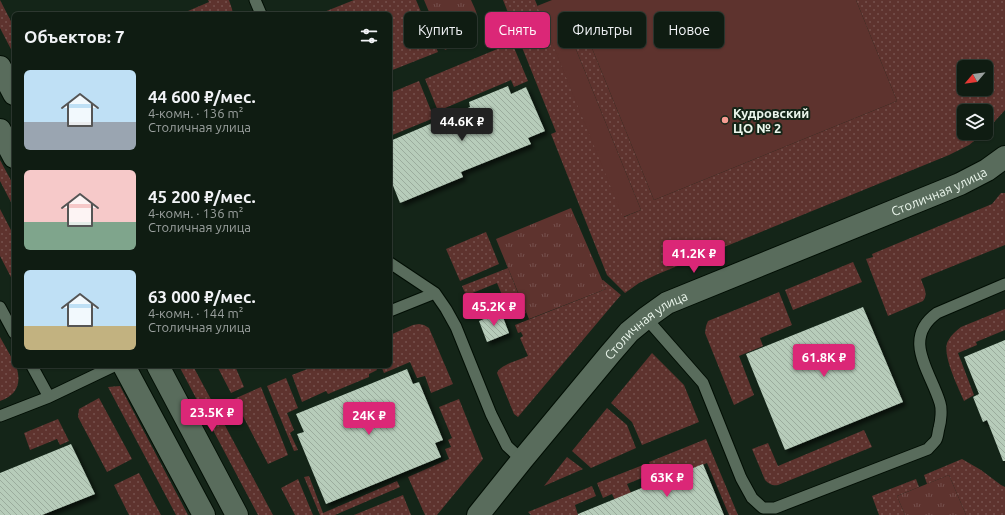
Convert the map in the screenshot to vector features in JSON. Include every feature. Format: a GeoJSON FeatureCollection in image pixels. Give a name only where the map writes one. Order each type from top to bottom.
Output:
{"type":"FeatureCollection","features":[{"type":"Feature","properties":{"kind":"street"},"geometry":{"type":"LineString","coordinates":[[0,67],[12,90]]}},
{"type":"Feature","properties":{"kind":"street","name":"Столичная улица"},"geometry":{"type":"LineString","coordinates":[[484,513],[522,460],[629,332],[667,303],[960,184],[987,170],[1005,157]]}},
{"type":"Feature","properties":{"kind":"street"},"geometry":{"type":"LineString","coordinates":[[125,368],[204,515]]}},
{"type":"Feature","properties":{"kind":"street"},"geometry":{"type":"LineString","coordinates":[[159,368],[237,515]]}},
{"type":"Feature","properties":{"kind":"lane"},"geometry":{"type":"LineString","coordinates":[[255,0],[260,12]]}},
{"type":"Feature","properties":{"kind":"lane"},"geometry":{"type":"LineString","coordinates":[[392,264],[435,293],[446,309],[456,327],[491,414],[507,446],[522,460]]}},
{"type":"Feature","properties":{"kind":"lane"},"geometry":{"type":"LineString","coordinates":[[646,318],[703,383],[741,478],[752,498],[763,508],[775,508],[928,449],[937,439],[941,404],[920,352],[922,328],[936,313],[1005,284]]}},
{"type":"Feature","properties":{"kind":"lane"},"geometry":{"type":"LineString","coordinates":[[392,310],[435,293]]}},
{"type":"Feature","properties":{"kind":"lane"},"geometry":{"type":"LineString","coordinates":[[0,307],[12,329]]}},
{"type":"Feature","properties":{"kind":"lane"},"geometry":{"type":"LineString","coordinates":[[33,368],[49,397]]}},
{"type":"Feature","properties":{"kind":"lane"},"geometry":{"type":"LineString","coordinates":[[0,416],[49,397],[110,368]]}},
{"type":"Feature","properties":{"kind":"green space"},"geometry":{"type":"Polygon","coordinates":[[[0,0],[12,23],[12,51],[0,28],[0,0]]]}},
{"type":"Feature","properties":{"kind":"green space"},"geometry":{"type":"Polygon","coordinates":[[[208,0],[229,0],[233,12],[186,12],[209,2],[208,0]]]}},
{"type":"Feature","properties":{"kind":"green space"},"geometry":{"type":"Polygon","coordinates":[[[354,0],[416,0],[421,12],[404,12],[404,48],[436,48],[438,52],[392,70],[392,12],[324,12],[354,0]]]}},
{"type":"Feature","properties":{"kind":"green space"},"geometry":{"type":"Polygon","coordinates":[[[424,0],[471,0],[476,12],[429,12],[424,0]]]}},
{"type":"Feature","properties":{"kind":"green space"},"geometry":{"type":"Polygon","coordinates":[[[503,0],[535,0],[540,12],[508,12],[503,0]]]}},
{"type":"Feature","properties":{"kind":"green space"},"geometry":{"type":"Polygon","coordinates":[[[552,0],[856,0],[897,101],[654,200],[592,48],[646,48],[646,12],[558,12],[558,48],[575,48],[641,210],[623,217],[550,38],[550,12],[539,12],[537,6],[552,0]]]}},
{"type":"Feature","properties":{"kind":"green space"},"geometry":{"type":"Polygon","coordinates":[[[856,0],[1005,0],[1005,110],[993,123],[993,104],[957,104],[957,140],[975,140],[969,145],[949,155],[658,274],[639,283],[625,293],[607,275],[551,134],[556,132],[522,48],[550,48],[550,37],[624,217],[641,210],[575,48],[592,48],[654,200],[897,101],[856,0]]]}},
{"type":"Feature","properties":{"kind":"green space"},"geometry":{"type":"Polygon","coordinates":[[[500,48],[514,48],[528,81],[514,87],[511,80],[438,111],[425,79],[500,48]]]}},
{"type":"Feature","properties":{"kind":"green space"},"geometry":{"type":"Polygon","coordinates":[[[419,81],[434,118],[392,135],[392,92],[419,81]]]}},
{"type":"Feature","properties":{"kind":"green space"},"geometry":{"type":"Polygon","coordinates":[[[0,160],[12,182],[12,204],[0,181],[0,160]]]}},
{"type":"Feature","properties":{"kind":"green space"},"geometry":{"type":"Polygon","coordinates":[[[1001,193],[1005,193],[1005,245],[921,279],[926,293],[923,301],[888,316],[866,259],[873,257],[872,254],[992,204],[1001,193]]]}},
{"type":"Feature","properties":{"kind":"green space"},"geometry":{"type":"Polygon","coordinates":[[[571,208],[606,289],[529,319],[496,239],[571,208]]]}},
{"type":"Feature","properties":{"kind":"green space"},"geometry":{"type":"Polygon","coordinates":[[[0,209],[12,232],[12,279],[0,256],[0,209]]]}},
{"type":"Feature","properties":{"kind":"green space"},"geometry":{"type":"Polygon","coordinates":[[[486,232],[499,264],[460,281],[446,249],[486,232]]]}},
{"type":"Feature","properties":{"kind":"green space"},"geometry":{"type":"Polygon","coordinates":[[[853,262],[862,282],[793,310],[785,290],[853,262]]]}},
{"type":"Feature","properties":{"kind":"green space"},"geometry":{"type":"Polygon","coordinates":[[[508,268],[526,313],[512,319],[506,306],[508,305],[507,301],[505,302],[497,283],[470,294],[465,292],[462,286],[508,268]]]}},
{"type":"Feature","properties":{"kind":"green space"},"geometry":{"type":"Polygon","coordinates":[[[602,280],[621,295],[518,417],[514,414],[497,373],[506,365],[528,356],[520,338],[523,336],[521,332],[518,333],[515,325],[606,289],[602,280]]]}},
{"type":"Feature","properties":{"kind":"green space"},"geometry":{"type":"Polygon","coordinates":[[[779,292],[792,325],[760,338],[763,346],[739,356],[754,395],[734,405],[705,333],[706,326],[708,321],[779,292]]]}},
{"type":"Feature","properties":{"kind":"green space"},"geometry":{"type":"Polygon","coordinates":[[[1005,309],[1005,330],[976,342],[977,345],[958,353],[974,395],[964,401],[948,362],[946,346],[948,341],[961,327],[1005,309]]]}},
{"type":"Feature","properties":{"kind":"green space"},"geometry":{"type":"Polygon","coordinates":[[[419,324],[429,328],[453,384],[431,393],[425,376],[417,378],[410,362],[384,373],[382,368],[392,368],[392,334],[419,324]]]}},
{"type":"Feature","properties":{"kind":"green space"},"geometry":{"type":"Polygon","coordinates":[[[0,337],[12,358],[12,368],[17,368],[18,383],[17,388],[11,395],[0,401],[0,337]]]}},
{"type":"Feature","properties":{"kind":"green space"},"geometry":{"type":"Polygon","coordinates":[[[652,353],[684,385],[699,422],[642,445],[632,422],[611,403],[652,353]]]}},
{"type":"Feature","properties":{"kind":"green space"},"geometry":{"type":"Polygon","coordinates":[[[180,368],[194,368],[273,515],[258,515],[180,368]]]}},
{"type":"Feature","properties":{"kind":"green space"},"geometry":{"type":"Polygon","coordinates":[[[218,368],[236,368],[244,387],[231,393],[218,368]]]}},
{"type":"Feature","properties":{"kind":"green space"},"geometry":{"type":"Polygon","coordinates":[[[310,368],[376,368],[377,370],[369,374],[369,377],[328,394],[326,391],[302,402],[292,375],[310,368]]]}},
{"type":"Feature","properties":{"kind":"green space"},"geometry":{"type":"Polygon","coordinates":[[[286,378],[298,408],[287,413],[294,430],[290,433],[298,450],[294,451],[267,386],[286,378]]]}},
{"type":"Feature","properties":{"kind":"green space"},"geometry":{"type":"Polygon","coordinates":[[[120,386],[188,515],[176,515],[108,387],[120,386]]]}},
{"type":"Feature","properties":{"kind":"green space"},"geometry":{"type":"Polygon","coordinates":[[[261,387],[288,455],[268,464],[234,399],[261,387]]]}},
{"type":"Feature","properties":{"kind":"green space"},"geometry":{"type":"Polygon","coordinates":[[[99,398],[132,459],[107,472],[78,417],[79,409],[99,398]]]}},
{"type":"Feature","properties":{"kind":"green space"},"geometry":{"type":"Polygon","coordinates":[[[459,399],[483,459],[437,515],[425,515],[408,477],[449,459],[445,449],[451,447],[448,440],[452,438],[439,407],[459,399]]]}},
{"type":"Feature","properties":{"kind":"green space"},"geometry":{"type":"Polygon","coordinates":[[[607,408],[627,425],[636,448],[591,468],[572,451],[607,408]]]}},
{"type":"Feature","properties":{"kind":"green space"},"geometry":{"type":"Polygon","coordinates":[[[58,419],[69,441],[60,445],[57,439],[30,450],[24,433],[58,419]]]}},
{"type":"Feature","properties":{"kind":"green space"},"geometry":{"type":"Polygon","coordinates":[[[864,430],[872,447],[778,485],[768,483],[765,480],[752,449],[768,443],[778,466],[864,430]]]}},
{"type":"Feature","properties":{"kind":"green space"},"geometry":{"type":"Polygon","coordinates":[[[706,439],[738,515],[729,515],[707,463],[666,480],[663,473],[655,477],[649,462],[706,439]]]}},
{"type":"Feature","properties":{"kind":"green space"},"geometry":{"type":"Polygon","coordinates":[[[567,457],[583,469],[544,486],[567,457]]]}},
{"type":"Feature","properties":{"kind":"green space"},"geometry":{"type":"Polygon","coordinates":[[[962,459],[1005,487],[1005,515],[966,515],[949,475],[927,484],[924,475],[962,459]]]}},
{"type":"Feature","properties":{"kind":"green space"},"geometry":{"type":"Polygon","coordinates":[[[643,465],[647,476],[627,484],[631,493],[615,500],[612,494],[603,498],[597,483],[643,465]]]}},
{"type":"Feature","properties":{"kind":"green space"},"geometry":{"type":"Polygon","coordinates":[[[139,473],[161,515],[129,515],[114,485],[139,473]]]}},
{"type":"Feature","properties":{"kind":"green space"},"geometry":{"type":"Polygon","coordinates":[[[949,475],[966,515],[905,515],[897,496],[949,475]]]}},
{"type":"Feature","properties":{"kind":"green space"},"geometry":{"type":"Polygon","coordinates":[[[309,476],[323,513],[397,481],[400,487],[335,515],[320,515],[304,477],[309,476]]]}},
{"type":"Feature","properties":{"kind":"green space"},"geometry":{"type":"Polygon","coordinates":[[[298,479],[313,515],[295,515],[281,488],[298,479]]]}},
{"type":"Feature","properties":{"kind":"green space"},"geometry":{"type":"Polygon","coordinates":[[[916,479],[919,487],[897,496],[905,515],[879,515],[872,496],[916,479]]]}},
{"type":"Feature","properties":{"kind":"green space"},"geometry":{"type":"Polygon","coordinates":[[[592,486],[596,496],[575,505],[578,515],[531,515],[528,512],[592,486]]]}},
{"type":"Feature","properties":{"kind":"green space"},"geometry":{"type":"Polygon","coordinates":[[[403,495],[411,515],[354,515],[403,495]]]}},
{"type":"Feature","properties":{"kind":"building"},"geometry":{"type":"Polygon","coordinates":[[[508,86],[511,94],[526,87],[545,131],[528,138],[531,144],[461,172],[463,177],[400,203],[392,183],[392,140],[470,107],[469,102],[508,86]]]}},
{"type":"Feature","properties":{"kind":"building"},"geometry":{"type":"Polygon","coordinates":[[[863,307],[903,402],[785,450],[746,354],[863,307]]]}},
{"type":"Feature","properties":{"kind":"building"},"geometry":{"type":"Polygon","coordinates":[[[501,312],[509,333],[487,342],[479,321],[501,312]]]}},
{"type":"Feature","properties":{"kind":"building"},"geometry":{"type":"Polygon","coordinates":[[[1005,340],[1005,461],[1003,461],[987,420],[983,422],[973,397],[979,394],[964,357],[1005,340]]]}},
{"type":"Feature","properties":{"kind":"building"},"geometry":{"type":"Polygon","coordinates":[[[407,369],[413,384],[419,382],[443,440],[435,443],[441,457],[326,504],[297,434],[304,432],[296,414],[407,369]]]}},
{"type":"Feature","properties":{"kind":"building"},"geometry":{"type":"Polygon","coordinates":[[[71,444],[95,494],[42,515],[0,515],[0,473],[71,444]]]}},
{"type":"Feature","properties":{"kind":"building"},"geometry":{"type":"Polygon","coordinates":[[[703,464],[724,515],[578,515],[661,480],[703,464]]]}},
{"type":"Feature","properties":{"kind":"place","name":"Кудровский ЦО № 2"},"geometry":{"type":"Point","coordinates":[725,120]}}]}
